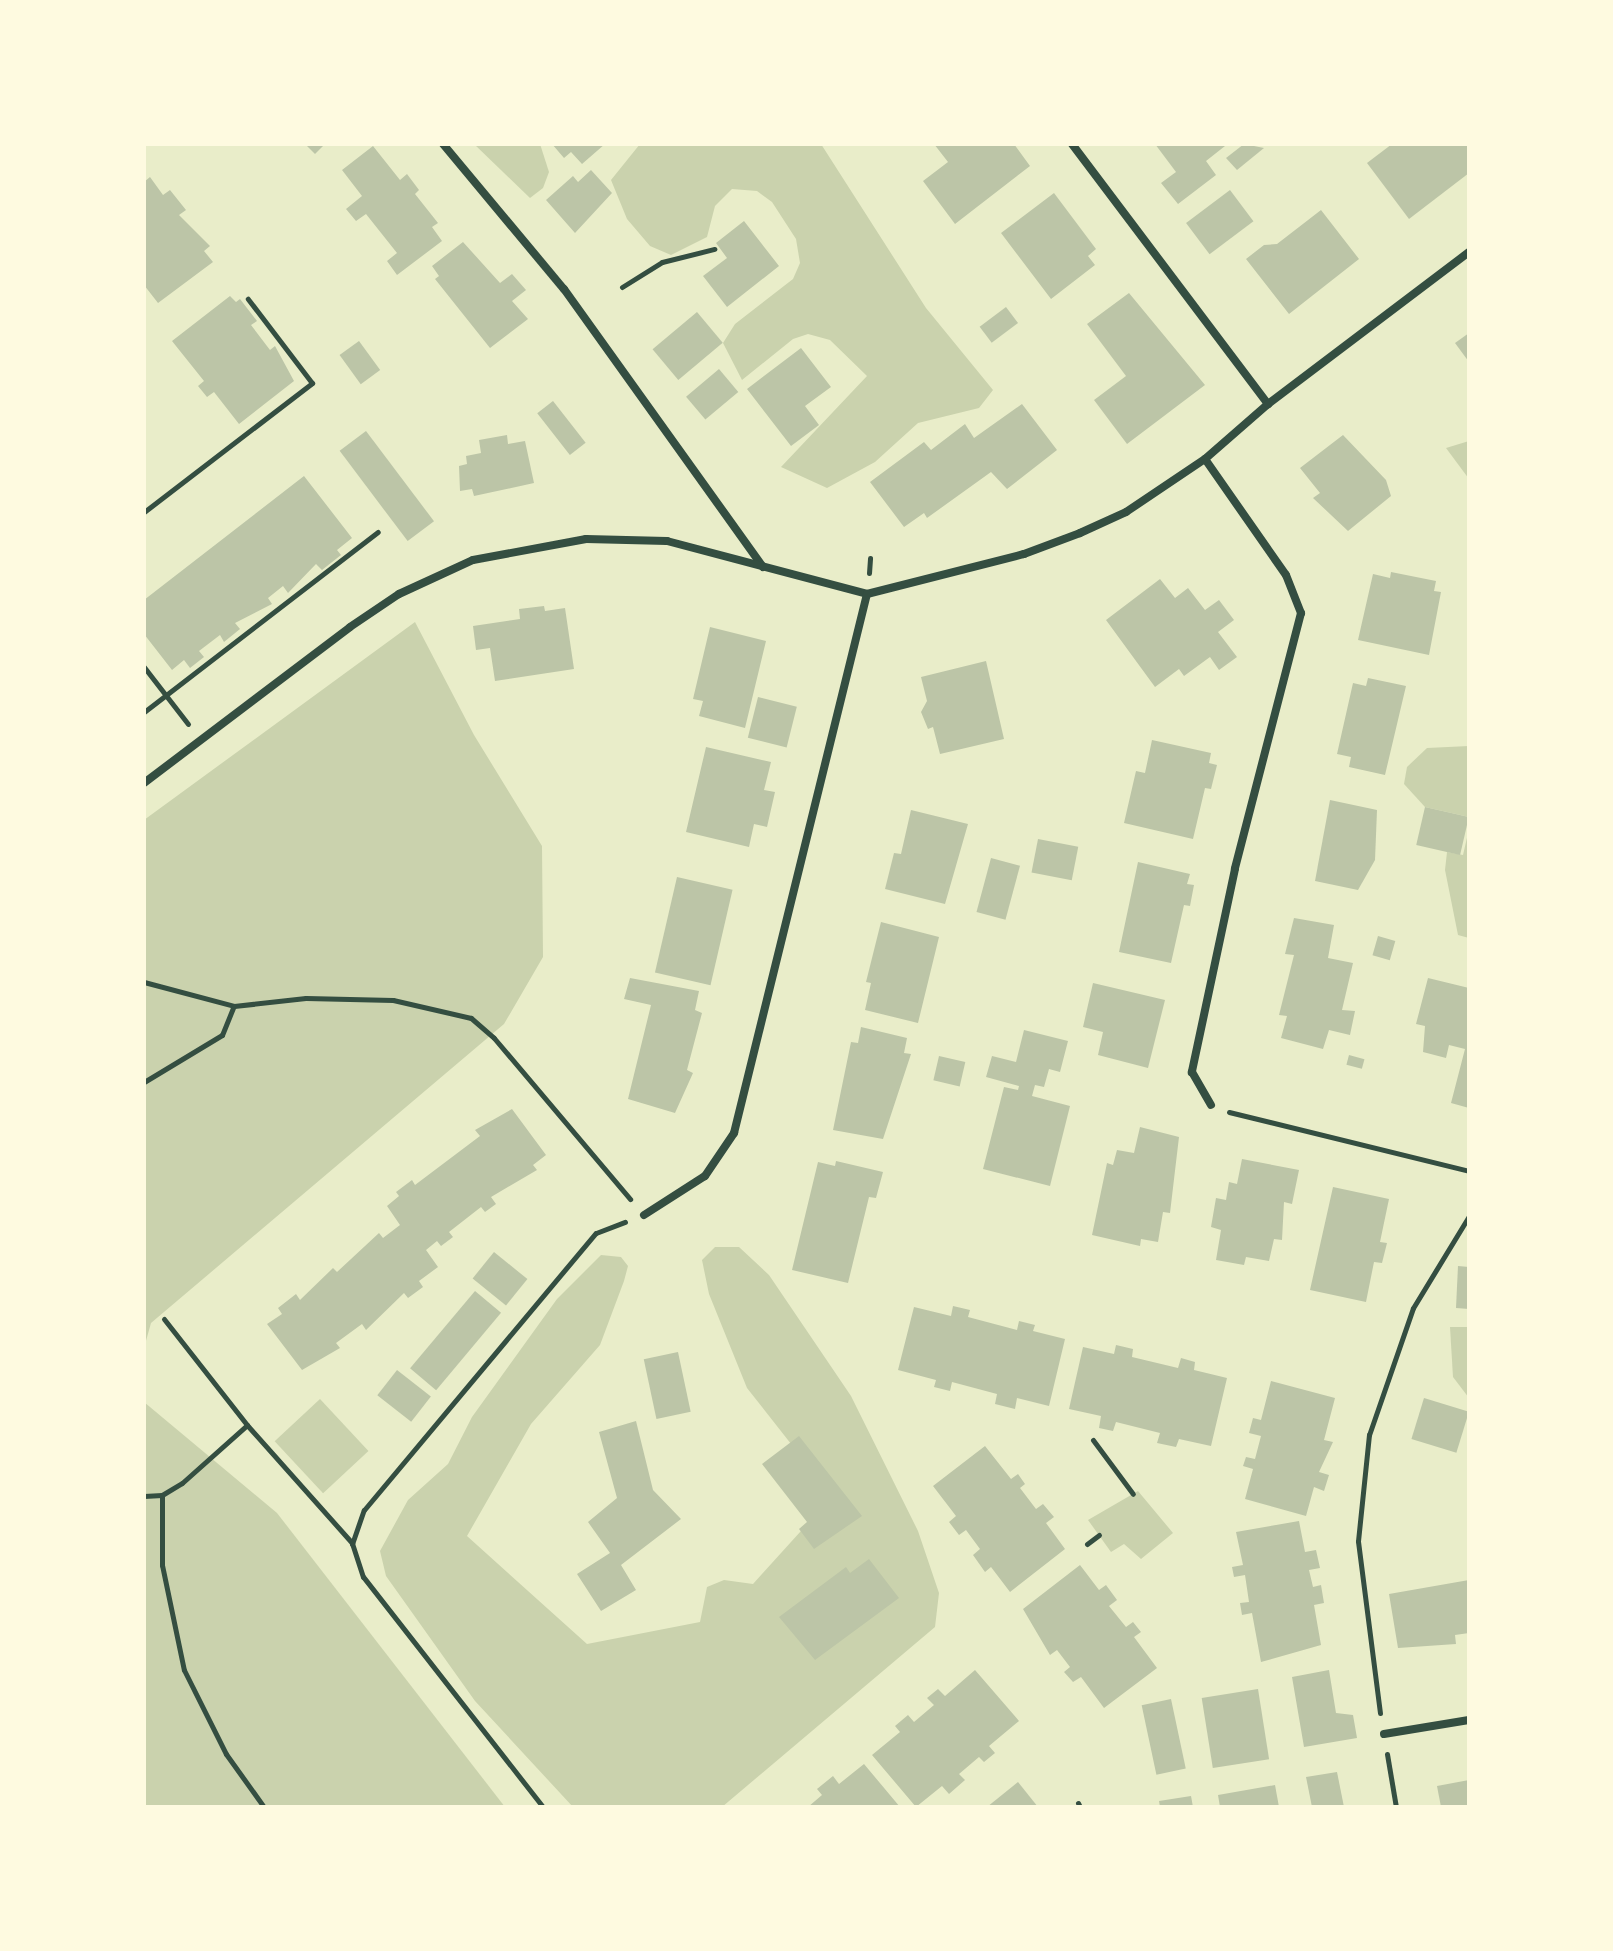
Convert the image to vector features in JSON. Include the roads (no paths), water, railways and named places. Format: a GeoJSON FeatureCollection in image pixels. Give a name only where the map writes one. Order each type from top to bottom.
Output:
{"type":"FeatureCollection","features":[{"type":"Feature","properties":{"kind":"street"},"geometry":{"type":"LineString","coordinates":[[443,144],[564,289],[764,567]]}},
{"type":"Feature","properties":{"kind":"street"},"geometry":{"type":"LineString","coordinates":[[1072,144],[1268,404]]}},
{"type":"Feature","properties":{"kind":"street"},"geometry":{"type":"LineString","coordinates":[[144,783],[399,594],[473,560],[586,539],[667,541],[867,594],[1024,554],[1080,533],[1126,512],[1205,459],[1268,404],[1469,252]]}},
{"type":"Feature","properties":{"kind":"street"},"geometry":{"type":"LineString","coordinates":[[1205,459],[1286,575],[1301,613],[1235,869],[1192,1072],[1211,1105]]}},
{"type":"Feature","properties":{"kind":"street"},"geometry":{"type":"LineString","coordinates":[[644,1215],[705,1176],[734,1133],[867,594]]}},
{"type":"Feature","properties":{"kind":"street"},"geometry":{"type":"LineString","coordinates":[[1384,1734],[1469,1720]]}}]}
